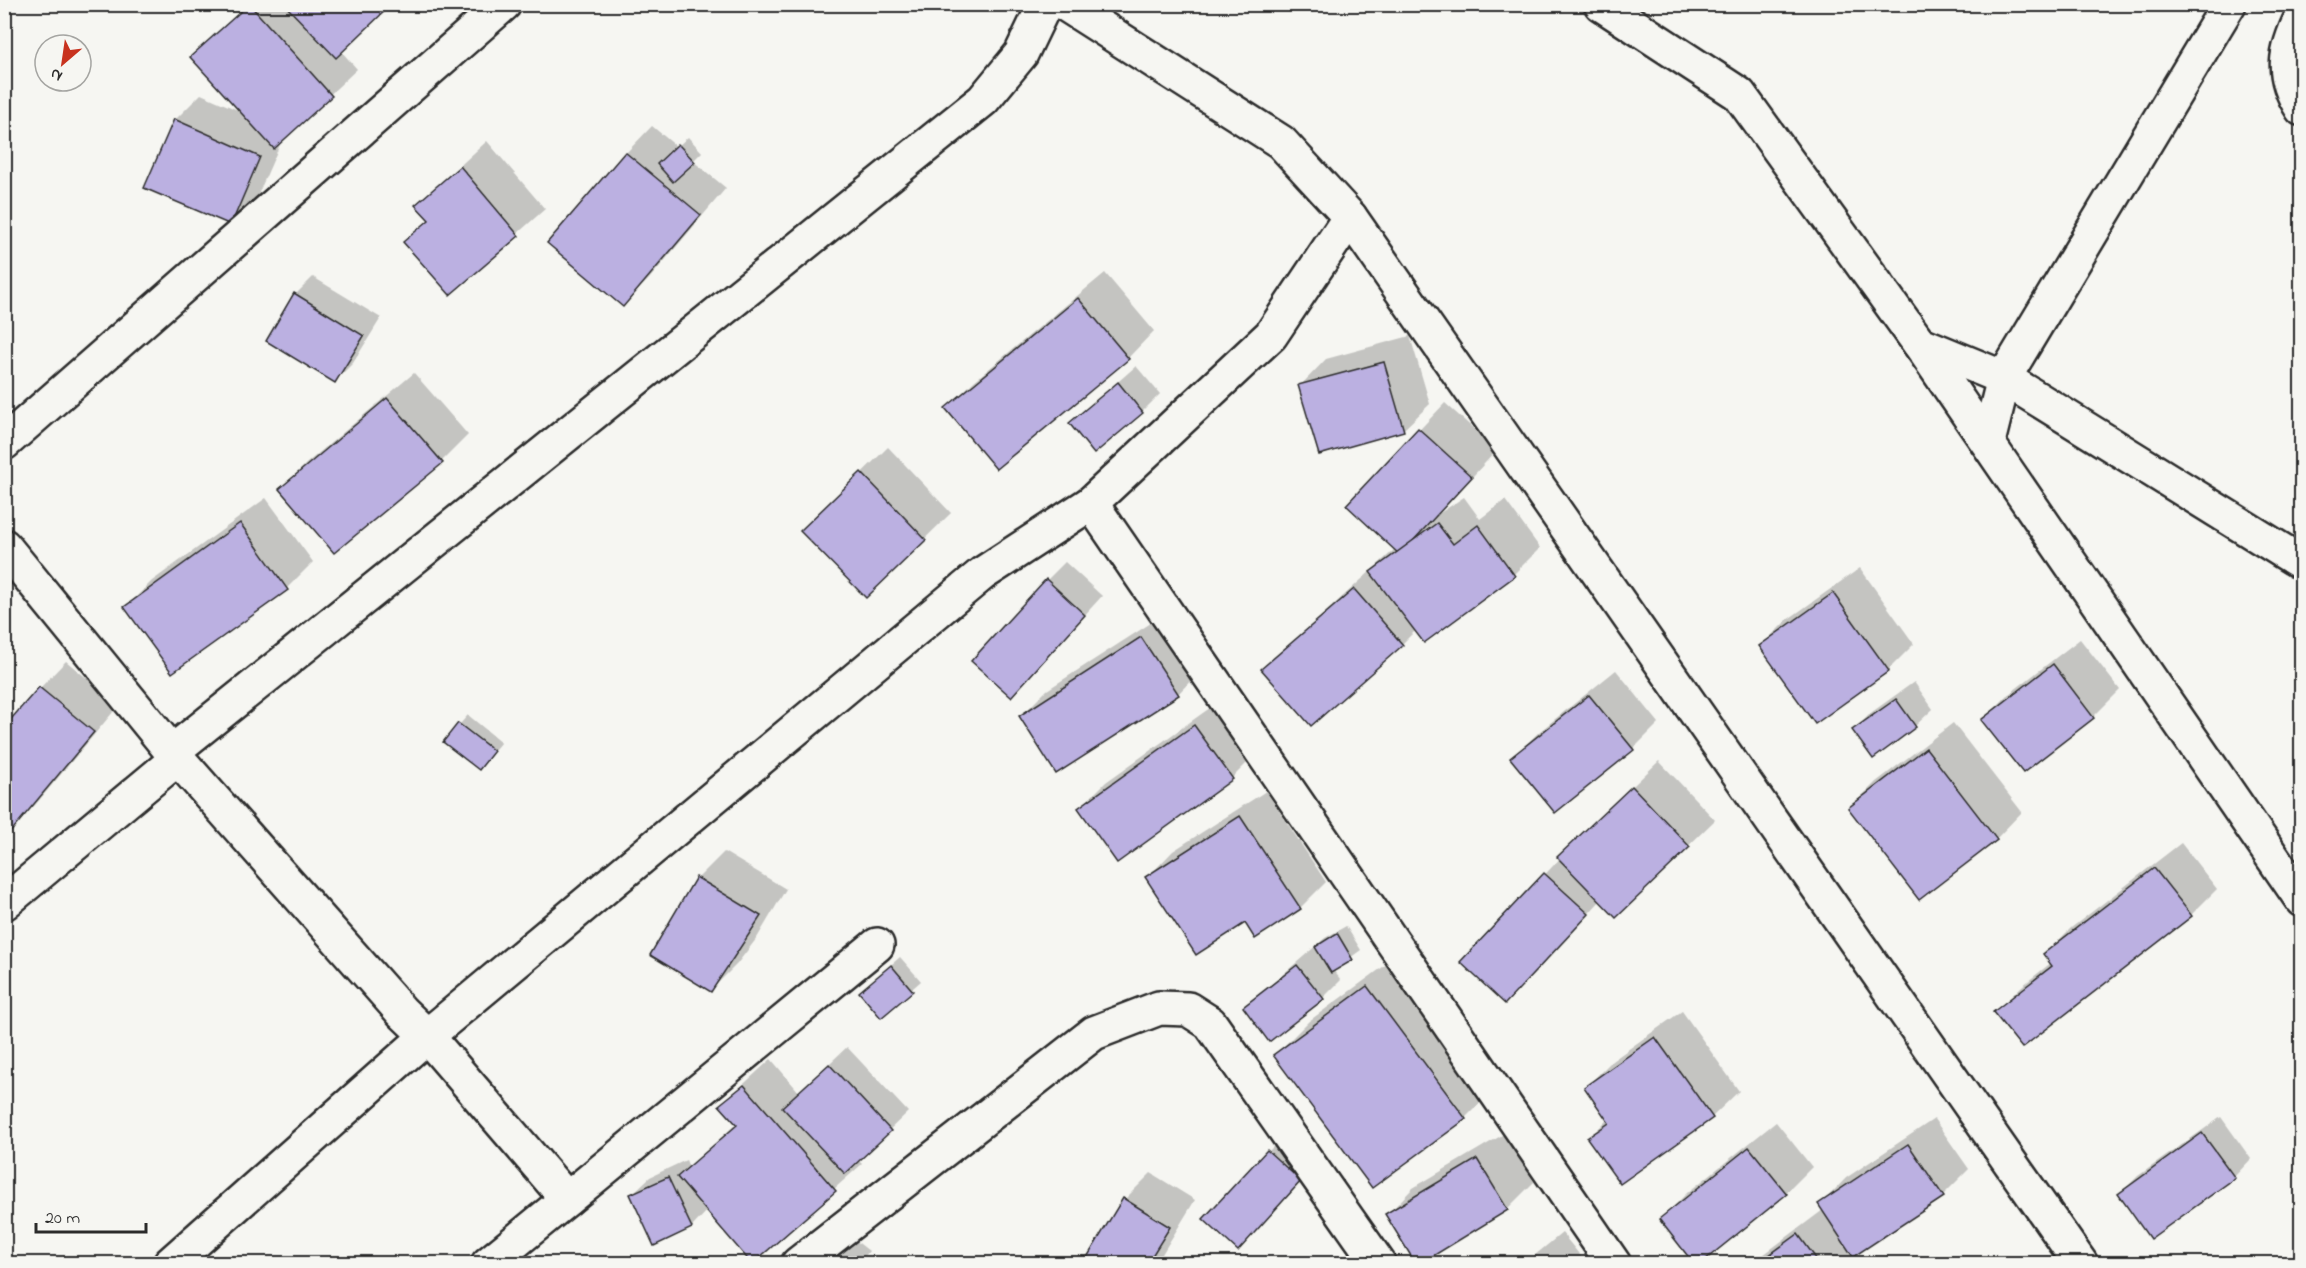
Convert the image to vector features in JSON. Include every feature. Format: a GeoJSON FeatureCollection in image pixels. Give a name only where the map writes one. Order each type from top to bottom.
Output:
{"type":"FeatureCollection","features":[{"type":"Feature","properties":{"kind":"street"},"geometry":{"type":"LineString","coordinates":[[4,443],[504,4]]}},
{"type":"Feature","properties":{"kind":"street"},"geometry":{"type":"LineString","coordinates":[[4,903],[175,755],[983,100],[1021,54],[1045,4]]}},
{"type":"Feature","properties":{"kind":"street"},"geometry":{"type":"LineString","coordinates":[[1065,4],[1281,141],[1350,217],[2081,1263]]}},
{"type":"Feature","properties":{"kind":"street"},"geometry":{"type":"LineString","coordinates":[[1601,4],[1739,94],[1919,343],[2301,900]]}},
{"type":"Feature","properties":{"kind":"street"},"geometry":{"type":"LineString","coordinates":[[1988,442],[2004,378],[2229,4]]}},
{"type":"Feature","properties":{"kind":"street"},"geometry":{"type":"LineString","coordinates":[[2301,16],[2291,38],[2285,69],[2293,95],[2301,109]]}},
{"type":"Feature","properties":{"kind":"street"},"geometry":{"type":"LineString","coordinates":[[170,1263],[427,1036],[982,574],[1091,503],[1271,335],[1350,217]]}},
{"type":"Feature","properties":{"kind":"street"},"geometry":{"type":"LineString","coordinates":[[1919,343],[2004,378],[2301,563]]}},
{"type":"Feature","properties":{"kind":"street"},"geometry":{"type":"LineString","coordinates":[[1091,503],[1614,1263]]}},
{"type":"Feature","properties":{"kind":"street"},"geometry":{"type":"LineString","coordinates":[[4,546],[175,755],[394,1004],[427,1036],[567,1199]]}},
{"type":"Feature","properties":{"kind":"street"},"geometry":{"type":"LineString","coordinates":[[488,1263],[877,945]]}},
{"type":"Feature","properties":{"kind":"street"},"geometry":{"type":"LineString","coordinates":[[798,1263],[1094,1033],[1159,1008],[1188,1009],[1210,1023],[1379,1263]]}},
{"type":"Feature","properties":{"kind":"building"},"geometry":{"type":"Polygon","coordinates":[[[249,4],[332,96],[274,149],[190,57],[249,4]]]}},
{"type":"Feature","properties":{"kind":"building"},"geometry":{"type":"Polygon","coordinates":[[[284,4],[392,4],[336,58],[284,4]]]}},
{"type":"Feature","properties":{"kind":"building"},"geometry":{"type":"Polygon","coordinates":[[[174,119],[260,157],[231,225],[144,188],[174,119]]]}},
{"type":"Feature","properties":{"kind":"building"},"geometry":{"type":"Polygon","coordinates":[[[678,144],[695,162],[673,182],[657,164],[678,144]]]}},
{"type":"Feature","properties":{"kind":"building"},"geometry":{"type":"Polygon","coordinates":[[[625,152],[701,215],[623,307],[547,243],[625,152]]]}},
{"type":"Feature","properties":{"kind":"building"},"geometry":{"type":"Polygon","coordinates":[[[460,166],[519,236],[450,295],[403,242],[429,220],[415,205],[460,166]]]}},
{"type":"Feature","properties":{"kind":"building"},"geometry":{"type":"Polygon","coordinates":[[[294,293],[364,336],[335,383],[266,341],[294,293]]]}},
{"type":"Feature","properties":{"kind":"building"},"geometry":{"type":"Polygon","coordinates":[[[1078,298],[1129,359],[996,469],[945,408],[1078,298]]]}},
{"type":"Feature","properties":{"kind":"building"},"geometry":{"type":"Polygon","coordinates":[[[1384,362],[1404,431],[1319,455],[1298,385],[1384,362]]]}},
{"type":"Feature","properties":{"kind":"building"},"geometry":{"type":"Polygon","coordinates":[[[1118,382],[1143,413],[1094,454],[1069,423],[1118,382]]]}},
{"type":"Feature","properties":{"kind":"building"},"geometry":{"type":"Polygon","coordinates":[[[387,398],[443,463],[334,553],[279,489],[387,398]]]}},
{"type":"Feature","properties":{"kind":"building"},"geometry":{"type":"Polygon","coordinates":[[[1418,428],[1472,477],[1400,555],[1346,505],[1418,428]]]}},
{"type":"Feature","properties":{"kind":"building"},"geometry":{"type":"Polygon","coordinates":[[[861,472],[926,540],[866,598],[800,531],[861,472]]]}},
{"type":"Feature","properties":{"kind":"building"},"geometry":{"type":"Polygon","coordinates":[[[240,523],[288,590],[172,673],[124,607],[240,523]]]}},
{"type":"Feature","properties":{"kind":"building"},"geometry":{"type":"Polygon","coordinates":[[[1437,523],[1453,544],[1478,525],[1515,576],[1424,643],[1370,572],[1437,523]]]}},
{"type":"Feature","properties":{"kind":"building"},"geometry":{"type":"Polygon","coordinates":[[[1046,579],[1085,615],[1011,697],[971,661],[1046,579]]]}},
{"type":"Feature","properties":{"kind":"building"},"geometry":{"type":"Polygon","coordinates":[[[1354,589],[1403,645],[1311,726],[1261,669],[1354,589]]]}},
{"type":"Feature","properties":{"kind":"building"},"geometry":{"type":"Polygon","coordinates":[[[1833,593],[1889,671],[1815,724],[1759,646],[1833,593]]]}},
{"type":"Feature","properties":{"kind":"building"},"geometry":{"type":"Polygon","coordinates":[[[1141,637],[1179,695],[1056,774],[1019,716],[1141,637]]]}},
{"type":"Feature","properties":{"kind":"building"},"geometry":{"type":"Polygon","coordinates":[[[2053,664],[2094,718],[2023,773],[1981,720],[2053,664]]]}},
{"type":"Feature","properties":{"kind":"building"},"geometry":{"type":"Polygon","coordinates":[[[39,687],[94,732],[9,834],[4,830],[4,727],[39,687]]]}},
{"type":"Feature","properties":{"kind":"building"},"geometry":{"type":"Polygon","coordinates":[[[1589,695],[1634,750],[1555,813],[1510,758],[1589,695]]]}},
{"type":"Feature","properties":{"kind":"building"},"geometry":{"type":"Polygon","coordinates":[[[1896,699],[1916,727],[1873,759],[1852,730],[1896,699]]]}},
{"type":"Feature","properties":{"kind":"building"},"geometry":{"type":"Polygon","coordinates":[[[458,723],[494,751],[479,770],[443,742],[458,723]]]}},
{"type":"Feature","properties":{"kind":"building"},"geometry":{"type":"Polygon","coordinates":[[[1194,725],[1233,779],[1117,863],[1078,808],[1194,725]]]}},
{"type":"Feature","properties":{"kind":"building"},"geometry":{"type":"Polygon","coordinates":[[[1926,748],[1997,840],[1919,900],[1848,808],[1926,748]]]}},
{"type":"Feature","properties":{"kind":"building"},"geometry":{"type":"Polygon","coordinates":[[[1632,786],[1690,847],[1616,918],[1557,857],[1632,786]]]}},
{"type":"Feature","properties":{"kind":"building"},"geometry":{"type":"Polygon","coordinates":[[[1240,816],[1301,909],[1255,939],[1245,923],[1196,955],[1145,877],[1240,816]]]}},
{"type":"Feature","properties":{"kind":"building"},"geometry":{"type":"Polygon","coordinates":[[[2154,868],[2192,916],[2022,1048],[1993,1012],[2052,966],[2043,954],[2154,868]]]}},
{"type":"Feature","properties":{"kind":"building"},"geometry":{"type":"Polygon","coordinates":[[[1544,873],[1589,914],[1505,1004],[1460,962],[1544,873]]]}},
{"type":"Feature","properties":{"kind":"building"},"geometry":{"type":"Polygon","coordinates":[[[696,877],[761,916],[711,992],[650,955],[696,877]]]}},
{"type":"Feature","properties":{"kind":"building"},"geometry":{"type":"Polygon","coordinates":[[[1337,933],[1353,960],[1331,973],[1315,947],[1337,933]]]}},
{"type":"Feature","properties":{"kind":"building"},"geometry":{"type":"Polygon","coordinates":[[[891,965],[913,991],[881,1018],[859,992],[891,965]]]}},
{"type":"Feature","properties":{"kind":"building"},"geometry":{"type":"Polygon","coordinates":[[[1297,965],[1324,999],[1269,1042],[1243,1007],[1297,965]]]}},
{"type":"Feature","properties":{"kind":"building"},"geometry":{"type":"Polygon","coordinates":[[[1367,986],[1466,1119],[1372,1188],[1273,1055],[1367,986]]]}},
{"type":"Feature","properties":{"kind":"building"},"geometry":{"type":"Polygon","coordinates":[[[1655,1037],[1713,1118],[1620,1184],[1587,1138],[1609,1123],[1584,1087],[1655,1037]]]}},
{"type":"Feature","properties":{"kind":"building"},"geometry":{"type":"Polygon","coordinates":[[[829,1064],[891,1131],[845,1174],[782,1107],[829,1064]]]}},
{"type":"Feature","properties":{"kind":"building"},"geometry":{"type":"Polygon","coordinates":[[[744,1085],[836,1191],[752,1264],[677,1177],[737,1125],[719,1105],[744,1085]]]}},
{"type":"Feature","properties":{"kind":"building"},"geometry":{"type":"Polygon","coordinates":[[[2202,1133],[2235,1178],[2150,1239],[2118,1194],[2202,1133]]]}},
{"type":"Feature","properties":{"kind":"building"},"geometry":{"type":"Polygon","coordinates":[[[1908,1144],[1944,1197],[1853,1257],[1818,1204],[1908,1144]]]}},
{"type":"Feature","properties":{"kind":"building"},"geometry":{"type":"Polygon","coordinates":[[[1749,1147],[1787,1194],[1700,1264],[1694,1264],[1659,1219],[1749,1147]]]}},
{"type":"Feature","properties":{"kind":"building"},"geometry":{"type":"Polygon","coordinates":[[[1267,1150],[1301,1181],[1238,1251],[1203,1219],[1267,1150]]]}},
{"type":"Feature","properties":{"kind":"building"},"geometry":{"type":"Polygon","coordinates":[[[1477,1159],[1508,1210],[1420,1264],[1416,1264],[1385,1214],[1477,1159]]]}},
{"type":"Feature","properties":{"kind":"building"},"geometry":{"type":"Polygon","coordinates":[[[668,1177],[692,1228],[654,1246],[630,1194],[668,1177]]]}},
{"type":"Feature","properties":{"kind":"building"},"geometry":{"type":"Polygon","coordinates":[[[1123,1198],[1170,1227],[1147,1264],[1083,1264],[1123,1198]]]}},
{"type":"Feature","properties":{"kind":"building"},"geometry":{"type":"Polygon","coordinates":[[[1798,1234],[1820,1264],[1757,1264],[1798,1234]]]}},
{"type":"Feature","properties":{"kind":"building"},"geometry":{"type":"Polygon","coordinates":[[[827,1250],[845,1264],[816,1264],[827,1250]]]}}]}
